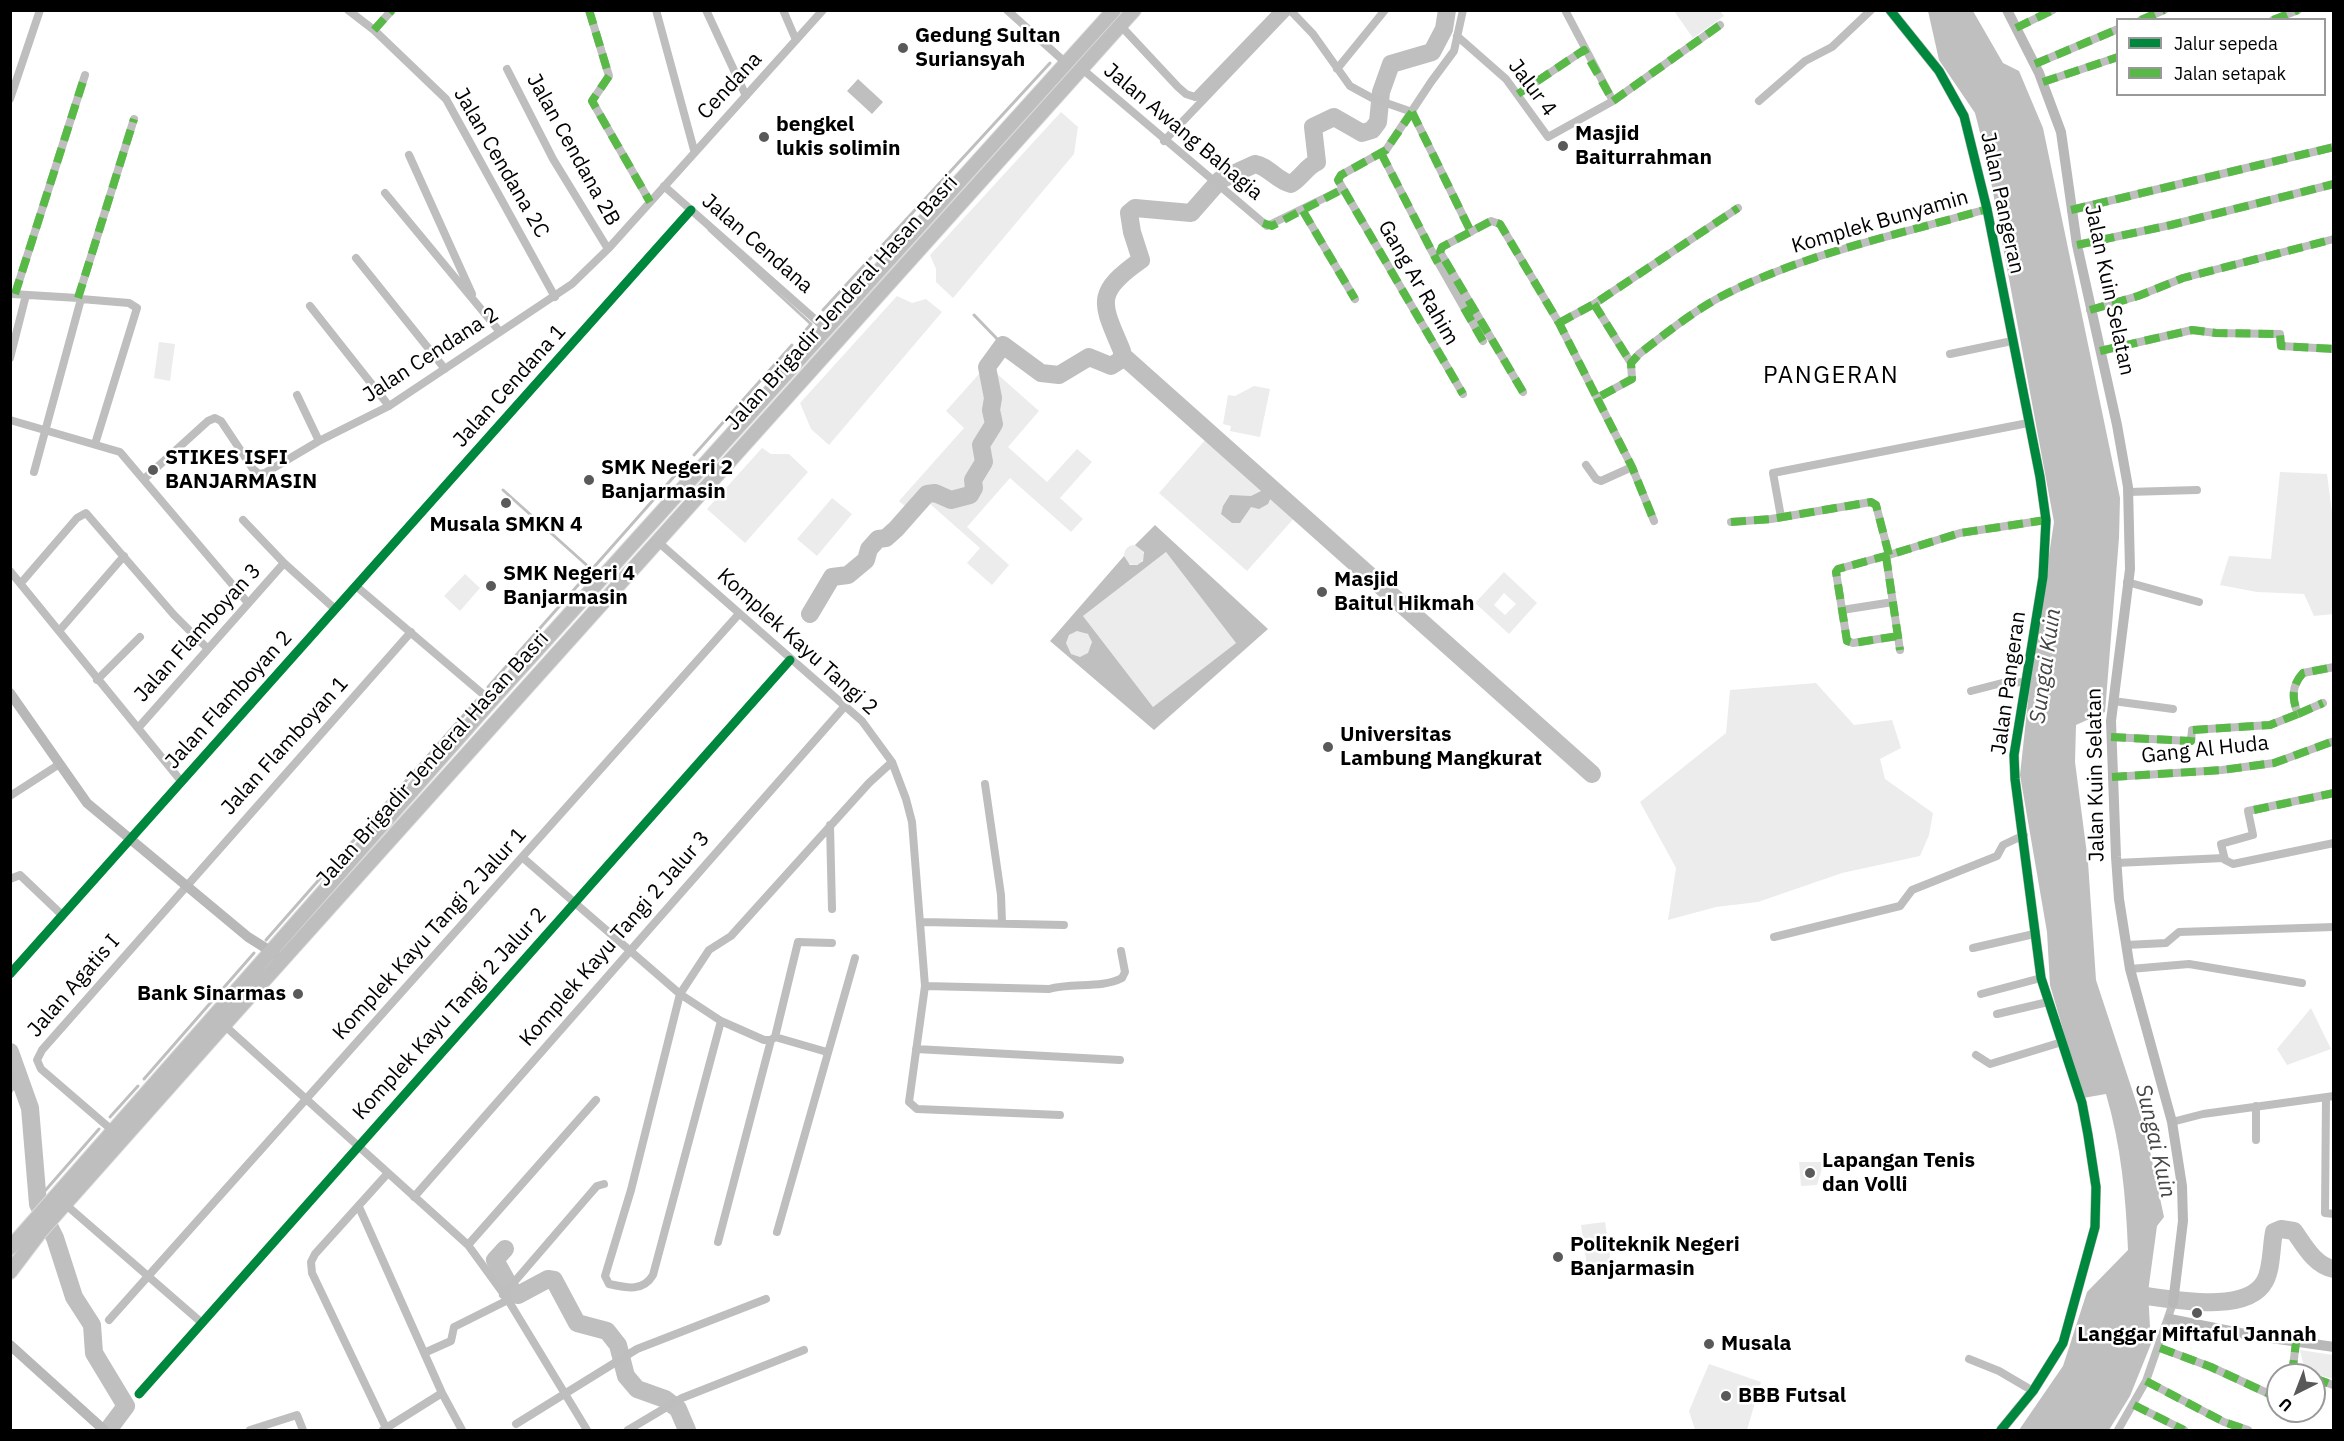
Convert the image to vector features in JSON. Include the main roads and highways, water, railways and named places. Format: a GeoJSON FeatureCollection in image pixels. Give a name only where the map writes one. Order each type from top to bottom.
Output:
{"type":"FeatureCollection","features":[{"type":"Feature","properties":{"kind":"highway","name":"Jalan Brigadir Jenderal Hasan Basri"},"geometry":{"type":"LineString","coordinates":[[51,1211],[65,1203],[113,1131],[143,1108],[270,951],[491,701],[1114,10]]}},
{"type":"Feature","properties":{"kind":"highway","name":"Jalan Brigadir Jenderal Hasan Basri"},"geometry":{"type":"LineString","coordinates":[[10,1272],[36,1228],[82,1176],[143,1108],[224,1025],[1134,10]]}},
{"type":"Feature","properties":{"kind":"highway"},"geometry":{"type":"LineString","coordinates":[[449,749],[461,759]]}},
{"type":"Feature","properties":{"kind":"highway"},"geometry":{"type":"LineString","coordinates":[[438,761],[450,772]]}},
{"type":"Feature","properties":{"kind":"highway","name":"Jalan Brigadir Jenderal Hasan Basri"},"geometry":{"type":"LineString","coordinates":[[10,1248],[36,1228]]}},
{"type":"Feature","properties":{"kind":"water","name":"Sungai Kuin"},"geometry":{"type":"Polygon","coordinates":[[[1928,11],[1973,11],[2003,63],[2019,71],[2043,128],[2120,498],[2105,712],[2076,725],[2075,762],[2088,862],[2096,980],[2146,1132],[2164,1217],[2157,1226],[2148,1292],[2151,1344],[2130,1396],[2109,1430],[2019,1430],[2063,1366],[2087,1292],[2128,1250],[2127,1230],[2119,1152],[2106,1094],[2083,1098],[2050,985],[2047,932],[2020,775],[2031,673],[2054,522],[1987,160],[1975,113],[1939,60],[1928,11]]]}},
{"type":"Feature","properties":{"kind":"water"},"geometry":{"type":"Polygon","coordinates":[[[858,79],[883,102],[872,114],[847,91],[858,79]]]}},
{"type":"Feature","properties":{"kind":"water"},"geometry":{"type":"Polygon","coordinates":[[[1261,491],[1268,491],[1272,495],[1268,504],[1259,509],[1251,507],[1240,523],[1232,523],[1221,514],[1230,495],[1251,496],[1261,491]]]}},
{"type":"Feature","properties":{"kind":"water"},"geometry":{"type":"Polygon","coordinates":[[[1155,525],[1268,629],[1154,730],[1050,641],[1124,556],[1130,565],[1137,565],[1143,561],[1144,552],[1135,545],[1155,525]],[[1166,552],[1083,616],[1153,707],[1236,643],[1166,552]],[[1077,631],[1069,635],[1066,643],[1071,654],[1080,657],[1088,653],[1092,642],[1088,634],[1077,631]]]}},
{"type":"Feature","properties":{"kind":"waterway"},"geometry":{"type":"LineString","coordinates":[[810,614],[832,577],[848,575],[866,560],[869,549],[878,539],[886,538],[896,529],[927,494],[935,493],[951,500],[970,495],[974,488],[973,480],[984,462],[981,445],[994,424],[991,410],[993,398],[987,367],[1003,345],[1041,373],[1059,375],[1089,357],[1111,366],[1122,359],[1122,351],[1110,321],[1106,300],[1115,282],[1141,260],[1129,213],[1135,208],[1191,213],[1220,180],[1255,164],[1291,184],[1317,162],[1313,127],[1334,117],[1362,133],[1372,130],[1378,122],[1381,92],[1391,64],[1432,52],[1444,29],[1447,10]]}},
{"type":"Feature","properties":{"kind":"waterway"},"geometry":{"type":"LineString","coordinates":[[823,310],[1050,63]]}},
{"type":"Feature","properties":{"kind":"waterway"},"geometry":{"type":"LineString","coordinates":[[709,230],[811,324],[799,338]]}},
{"type":"Feature","properties":{"kind":"waterway"},"geometry":{"type":"LineString","coordinates":[[974,315],[1003,345]]}},
{"type":"Feature","properties":{"kind":"waterway"},"geometry":{"type":"LineString","coordinates":[[694,455],[792,345]]}},
{"type":"Feature","properties":{"kind":"waterway"},"geometry":{"type":"LineString","coordinates":[[1122,355],[1592,774]]}},
{"type":"Feature","properties":{"kind":"waterway"},"geometry":{"type":"LineString","coordinates":[[488,687],[685,464]]}},
{"type":"Feature","properties":{"kind":"waterway"},"geometry":{"type":"LineString","coordinates":[[503,490],[591,569]]}},
{"type":"Feature","properties":{"kind":"waterway"},"geometry":{"type":"LineString","coordinates":[[266,940],[477,700]]}},
{"type":"Feature","properties":{"kind":"waterway"},"geometry":{"type":"LineString","coordinates":[[144,1079],[254,953]]}},
{"type":"Feature","properties":{"kind":"waterway"},"geometry":{"type":"LineString","coordinates":[[10,1052],[30,1108],[38,1204],[55,1238],[74,1297],[92,1325],[94,1353],[126,1406],[108,1430]]}},
{"type":"Feature","properties":{"kind":"waterway"},"geometry":{"type":"LineString","coordinates":[[110,1117],[138,1086]]}},
{"type":"Feature","properties":{"kind":"waterway"},"geometry":{"type":"LineString","coordinates":[[37,1200],[99,1129]]}},
{"type":"Feature","properties":{"kind":"waterway"},"geometry":{"type":"LineString","coordinates":[[2130,1294],[2203,1302],[2241,1299],[2255,1292],[2265,1281],[2270,1264],[2274,1232],[2281,1229],[2294,1231],[2321,1264],[2334,1269]]}},
{"type":"Feature","properties":{"kind":"waterway"},"geometry":{"type":"LineString","coordinates":[[505,1249],[495,1260],[514,1294],[518,1295],[548,1279],[554,1280],[577,1323],[607,1331],[618,1345],[626,1376],[637,1389],[665,1399],[678,1409],[687,1430]]}},
{"type":"Feature","properties":{"kind":"place","name":"Gedung Sultan Suriansyah"},"geometry":{"type":"Point","coordinates":[903,48]}},
{"type":"Feature","properties":{"kind":"place","name":"bengkel lukis solimin"},"geometry":{"type":"Point","coordinates":[764,137]}},
{"type":"Feature","properties":{"kind":"place","name":"Masjid Baiturrahman"},"geometry":{"type":"Point","coordinates":[1563,146]}},
{"type":"Feature","properties":{"kind":"place","name":"STIKES ISFI BANJARMASIN"},"geometry":{"type":"Point","coordinates":[153,470]}},
{"type":"Feature","properties":{"kind":"place","name":"SMK Negeri 2 Banjarmasin"},"geometry":{"type":"Point","coordinates":[589,480]}},
{"type":"Feature","properties":{"kind":"place","name":"Musala SMKN 4"},"geometry":{"type":"Point","coordinates":[506,503]}},
{"type":"Feature","properties":{"kind":"place","name":"SMK Negeri 4 Banjarmasin"},"geometry":{"type":"Point","coordinates":[491,586]}},
{"type":"Feature","properties":{"kind":"place","name":"Masjid Baitul Hikmah"},"geometry":{"type":"Point","coordinates":[1322,592]}},
{"type":"Feature","properties":{"kind":"place","name":"Universitas Lambung Mangkurat"},"geometry":{"type":"Point","coordinates":[1328,747]}},
{"type":"Feature","properties":{"kind":"place","name":"Bank Sinarmas"},"geometry":{"type":"Point","coordinates":[298,994]}},
{"type":"Feature","properties":{"kind":"place","name":"Lapangan Tenis dan Volli"},"geometry":{"type":"Point","coordinates":[1810,1173]}},
{"type":"Feature","properties":{"kind":"place","name":"Politeknik Negeri Banjarmasin"},"geometry":{"type":"Point","coordinates":[1558,1257]}},
{"type":"Feature","properties":{"kind":"place","name":"Langgar Miftaful Jannah"},"geometry":{"type":"Point","coordinates":[2197,1313]}},
{"type":"Feature","properties":{"kind":"place","name":"Musala"},"geometry":{"type":"Point","coordinates":[1709,1344]}},
{"type":"Feature","properties":{"kind":"place","name":"BBB Futsal"},"geometry":{"type":"Point","coordinates":[1726,1396]}},
{"type":"Feature","properties":{"kind":"district","name":"PANGERAN"},"geometry":{"type":"Point","coordinates":[1831,376]}}]}
